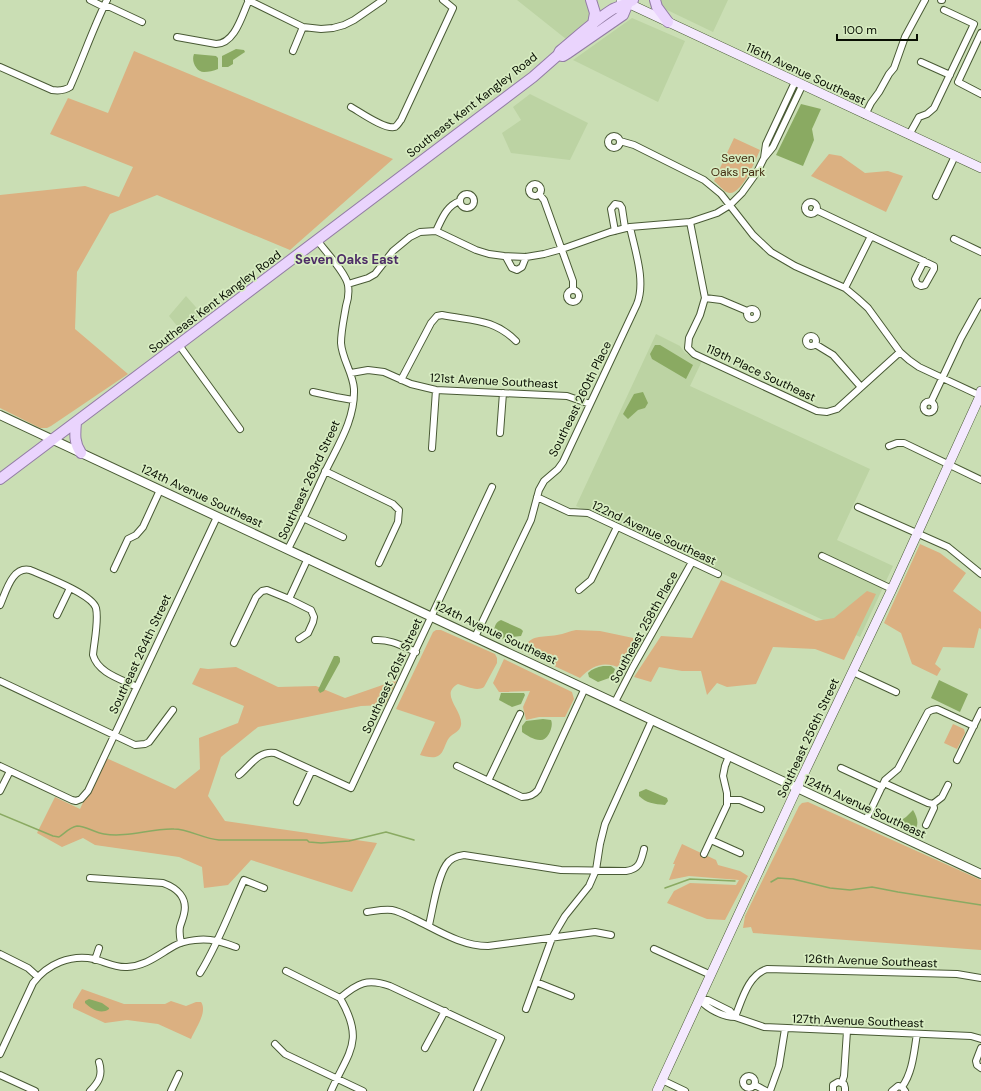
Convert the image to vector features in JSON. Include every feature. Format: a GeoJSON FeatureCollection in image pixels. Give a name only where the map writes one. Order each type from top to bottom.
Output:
{"type":"FeatureCollection","features":[{"type":"Feature","properties":{"kind":"main road"},"geometry":{"type":"LineString","coordinates":[[591,0],[595,13],[593,24]]}},
{"type":"Feature","properties":{"kind":"main road"},"geometry":{"type":"LineString","coordinates":[[655,0],[656,7],[668,22]]}},
{"type":"Feature","properties":{"kind":"main road","name":"Southeast Kent Kangley Road"},"geometry":{"type":"LineString","coordinates":[[0,479],[533,77],[558,55],[560,51],[593,24],[627,1]]}},
{"type":"Feature","properties":{"kind":"main road","name":"Southeast Kent Kangley Road"},"geometry":{"type":"LineString","coordinates":[[558,55],[563,56],[568,53],[623,15],[627,1]]}},
{"type":"Feature","properties":{"kind":"main road","name":"116th Avenue Southeast"},"geometry":{"type":"LineString","coordinates":[[627,1],[799,84],[981,168]]}},
{"type":"Feature","properties":{"kind":"main road","name":"Southeast 256th Street"},"geometry":{"type":"LineString","coordinates":[[657,1091],[797,788],[892,589],[981,394]]}},
{"type":"Feature","properties":{"kind":"main road"},"geometry":{"type":"LineString","coordinates":[[76,422],[76,442],[81,453]]}},
{"type":"Feature","properties":{"kind":"street"},"geometry":{"type":"LineString","coordinates":[[90,0],[104,7],[110,7],[142,22]]}},
{"type":"Feature","properties":{"kind":"street"},"geometry":{"type":"LineString","coordinates":[[0,67],[47,88],[59,91],[70,87],[108,0]]}},
{"type":"Feature","properties":{"kind":"street"},"geometry":{"type":"LineString","coordinates":[[177,38],[216,44],[226,42],[233,36],[248,0],[303,27],[321,29],[344,25],[383,0]]}},
{"type":"Feature","properties":{"kind":"street"},"geometry":{"type":"LineString","coordinates":[[351,107],[385,126],[394,127],[401,120],[453,8],[443,0]]}},
{"type":"Feature","properties":{"kind":"street"},"geometry":{"type":"LineString","coordinates":[[865,115],[894,68],[905,37],[925,0]]}},
{"type":"Feature","properties":{"kind":"street"},"geometry":{"type":"LineString","coordinates":[[909,135],[919,117],[927,114],[934,108],[974,24],[944,10]]}},
{"type":"Feature","properties":{"kind":"street"},"geometry":{"type":"LineString","coordinates":[[293,51],[303,27]]}},
{"type":"Feature","properties":{"kind":"street"},"geometry":{"type":"LineString","coordinates":[[981,33],[958,82],[981,94]]}},
{"type":"Feature","properties":{"kind":"street"},"geometry":{"type":"LineString","coordinates":[[921,62],[950,75]]}},
{"type":"Feature","properties":{"kind":"street"},"geometry":{"type":"LineString","coordinates":[[317,240],[344,276],[348,284],[368,278],[375,274],[388,256],[410,237],[420,232],[436,231],[476,250],[489,254],[506,257],[526,257],[562,249],[628,228],[690,222],[717,213],[730,205],[750,183],[758,172],[764,158],[773,147],[799,84]]}},
{"type":"Feature","properties":{"kind":"street"},"geometry":{"type":"LineString","coordinates":[[620,141],[634,145],[704,180],[721,194],[753,235],[771,252],[794,266],[845,288],[868,308],[900,352],[919,367],[981,394]]}},
{"type":"Feature","properties":{"kind":"street"},"geometry":{"type":"LineString","coordinates":[[936,196],[955,156]]}},
{"type":"Feature","properties":{"kind":"street"},"geometry":{"type":"LineString","coordinates":[[539,194],[544,200],[562,249],[573,281],[573,290]]}},
{"type":"Feature","properties":{"kind":"street"},"geometry":{"type":"LineString","coordinates":[[436,231],[447,210],[460,201]]}},
{"type":"Feature","properties":{"kind":"street","name":"Southeast 260th Place"},"geometry":{"type":"LineString","coordinates":[[475,636],[531,520],[539,490],[544,481],[558,469],[563,462],[640,297],[641,282],[628,228],[622,208],[620,205],[615,204],[610,209],[616,231]]}},
{"type":"Feature","properties":{"kind":"street"},"geometry":{"type":"LineString","coordinates":[[816,210],[924,261]]}},
{"type":"Feature","properties":{"kind":"street"},"geometry":{"type":"LineString","coordinates":[[690,222],[705,298],[721,300],[747,311]]}},
{"type":"Feature","properties":{"kind":"street"},"geometry":{"type":"LineString","coordinates":[[845,288],[871,236]]}},
{"type":"Feature","properties":{"kind":"street"},"geometry":{"type":"LineString","coordinates":[[954,239],[981,252]]}},
{"type":"Feature","properties":{"kind":"street"},"geometry":{"type":"LineString","coordinates":[[506,257],[512,268],[517,270],[522,267],[526,257]]}},
{"type":"Feature","properties":{"kind":"street","name":"Southeast 263rd Street"},"geometry":{"type":"LineString","coordinates":[[288,549],[349,422],[354,389],[351,373],[341,344],[348,284]]}},
{"type":"Feature","properties":{"kind":"street","name":"119th Place Southeast"},"geometry":{"type":"LineString","coordinates":[[705,298],[700,315],[689,338],[688,348],[694,354],[817,411],[832,412],[862,387]]}},
{"type":"Feature","properties":{"kind":"street"},"geometry":{"type":"LineString","coordinates":[[931,402],[961,338],[981,302]]}},
{"type":"Feature","properties":{"kind":"street"},"geometry":{"type":"LineString","coordinates":[[401,380],[431,323],[437,316],[442,315],[478,320],[504,330],[516,341]]}},
{"type":"Feature","properties":{"kind":"street"},"geometry":{"type":"LineString","coordinates":[[815,344],[833,355],[862,387],[900,352]]}},
{"type":"Feature","properties":{"kind":"street"},"geometry":{"type":"LineString","coordinates":[[179,345],[240,429]]}},
{"type":"Feature","properties":{"kind":"street","name":"121st Avenue Southeast"},"geometry":{"type":"LineString","coordinates":[[351,373],[376,370],[421,387],[436,390],[567,396],[590,404]]}},
{"type":"Feature","properties":{"kind":"street"},"geometry":{"type":"LineString","coordinates":[[432,448],[436,390]]}},
{"type":"Feature","properties":{"kind":"street"},"geometry":{"type":"LineString","coordinates":[[313,392],[353,400]]}},
{"type":"Feature","properties":{"kind":"street"},"geometry":{"type":"LineString","coordinates":[[500,433],[503,393]]}},
{"type":"Feature","properties":{"kind":"street","name":"124th Avenue Southeast"},"geometry":{"type":"LineString","coordinates":[[0,415],[981,874]]}},
{"type":"Feature","properties":{"kind":"street"},"geometry":{"type":"LineString","coordinates":[[889,446],[897,443],[904,444],[981,480]]}},
{"type":"Feature","properties":{"kind":"street"},"geometry":{"type":"LineString","coordinates":[[325,471],[393,504],[399,510],[400,513],[398,522],[379,563]]}},
{"type":"Feature","properties":{"kind":"street","name":"Southeast 261st Street"},"geometry":{"type":"LineString","coordinates":[[312,770],[351,788],[492,487]]}},
{"type":"Feature","properties":{"kind":"street"},"geometry":{"type":"LineString","coordinates":[[114,569],[128,539],[136,535],[143,527],[160,490]]}},
{"type":"Feature","properties":{"kind":"street","name":"122nd Avenue Southeast"},"geometry":{"type":"LineString","coordinates":[[537,497],[569,512],[588,513],[718,574]]}},
{"type":"Feature","properties":{"kind":"street"},"geometry":{"type":"LineString","coordinates":[[858,507],[948,547],[981,574]]}},
{"type":"Feature","properties":{"kind":"street","name":"Southeast 264th Street"},"geometry":{"type":"LineString","coordinates":[[10,771],[72,800],[76,801],[81,799],[88,791],[218,517]]}},
{"type":"Feature","properties":{"kind":"street"},"geometry":{"type":"LineString","coordinates":[[303,518],[343,537]]}},
{"type":"Feature","properties":{"kind":"street"},"geometry":{"type":"LineString","coordinates":[[579,590],[592,580],[618,527]]}},
{"type":"Feature","properties":{"kind":"street"},"geometry":{"type":"LineString","coordinates":[[822,556],[892,589]]}},
{"type":"Feature","properties":{"kind":"street"},"geometry":{"type":"LineString","coordinates":[[289,599],[308,558]]}},
{"type":"Feature","properties":{"kind":"street","name":"Southeast 258th Place"},"geometry":{"type":"LineString","coordinates":[[615,702],[654,628],[692,562]]}},
{"type":"Feature","properties":{"kind":"street"},"geometry":{"type":"LineString","coordinates":[[0,605],[13,577],[20,570],[25,568],[85,596],[95,606],[97,613],[93,655],[95,661],[106,672],[137,686]]}},
{"type":"Feature","properties":{"kind":"street"},"geometry":{"type":"LineString","coordinates":[[57,615],[70,588]]}},
{"type":"Feature","properties":{"kind":"street"},"geometry":{"type":"LineString","coordinates":[[234,643],[256,597],[262,591],[270,590],[311,610],[314,617],[308,633],[299,639]]}},
{"type":"Feature","properties":{"kind":"street"},"geometry":{"type":"LineString","coordinates":[[375,640],[390,640],[416,652]]}},
{"type":"Feature","properties":{"kind":"street"},"geometry":{"type":"LineString","coordinates":[[853,672],[896,692]]}},
{"type":"Feature","properties":{"kind":"street"},"geometry":{"type":"LineString","coordinates":[[0,681],[135,745],[145,744],[154,737],[173,710]]}},
{"type":"Feature","properties":{"kind":"street"},"geometry":{"type":"LineString","coordinates":[[457,766],[522,797],[535,793],[538,790],[585,688]]}},
{"type":"Feature","properties":{"kind":"street"},"geometry":{"type":"LineString","coordinates":[[866,820],[883,785],[898,769],[925,716],[930,710],[937,709],[974,726]]}},
{"type":"Feature","properties":{"kind":"street"},"geometry":{"type":"LineString","coordinates":[[957,760],[981,711]]}},
{"type":"Feature","properties":{"kind":"street"},"geometry":{"type":"LineString","coordinates":[[488,781],[520,714]]}},
{"type":"Feature","properties":{"kind":"street"},"geometry":{"type":"LineString","coordinates":[[526,1009],[552,938],[565,916],[589,886],[596,870],[605,824],[652,720]]}},
{"type":"Feature","properties":{"kind":"street"},"geometry":{"type":"LineString","coordinates":[[239,775],[264,753],[269,752],[275,753],[312,770],[297,802]]}},
{"type":"Feature","properties":{"kind":"street"},"geometry":{"type":"LineString","coordinates":[[704,854],[726,809],[727,800],[723,776],[729,756]]}},
{"type":"Feature","properties":{"kind":"street"},"geometry":{"type":"LineString","coordinates":[[0,766],[10,771],[0,791]]}},
{"type":"Feature","properties":{"kind":"street"},"geometry":{"type":"LineString","coordinates":[[841,768],[933,804]]}},
{"type":"Feature","properties":{"kind":"street"},"geometry":{"type":"LineString","coordinates":[[933,804],[942,797],[948,785]]}},
{"type":"Feature","properties":{"kind":"street"},"geometry":{"type":"LineString","coordinates":[[727,800],[740,800],[761,809]]}},
{"type":"Feature","properties":{"kind":"street"},"geometry":{"type":"LineString","coordinates":[[926,825],[934,808],[933,804]]}},
{"type":"Feature","properties":{"kind":"street"},"geometry":{"type":"LineString","coordinates":[[711,840],[740,853]]}},
{"type":"Feature","properties":{"kind":"street"},"geometry":{"type":"LineString","coordinates":[[429,925],[441,874],[446,864],[456,856],[464,855],[561,870],[626,871],[633,870],[639,864],[644,849]]}},
{"type":"Feature","properties":{"kind":"street"},"geometry":{"type":"LineString","coordinates":[[90,878],[163,883],[171,886],[183,898],[185,906],[180,928],[181,943]]}},
{"type":"Feature","properties":{"kind":"street"},"geometry":{"type":"LineString","coordinates":[[200,973],[213,952],[216,941],[244,880],[264,888]]}},
{"type":"Feature","properties":{"kind":"street"},"geometry":{"type":"LineString","coordinates":[[367,912],[382,909],[394,910],[429,925],[451,937],[477,946],[488,946],[595,932],[611,934]]}},
{"type":"Feature","properties":{"kind":"street"},"geometry":{"type":"LineString","coordinates":[[0,1054],[30,989],[38,977],[53,965],[64,960],[82,957],[126,967],[141,964],[156,958],[175,945],[181,943],[193,941],[216,941],[236,947]]}},
{"type":"Feature","properties":{"kind":"street"},"geometry":{"type":"LineString","coordinates":[[95,960],[99,948]]}},
{"type":"Feature","properties":{"kind":"street"},"geometry":{"type":"LineString","coordinates":[[654,949],[711,976]]}},
{"type":"Feature","properties":{"kind":"street"},"geometry":{"type":"LineString","coordinates":[[0,954],[28,968],[38,977]]}},
{"type":"Feature","properties":{"kind":"street","name":"126th Avenue Southeast"},"geometry":{"type":"LineString","coordinates":[[735,1017],[748,986],[754,977],[767,968],[957,974],[981,978]]}},
{"type":"Feature","properties":{"kind":"street"},"geometry":{"type":"LineString","coordinates":[[286,971],[340,998],[348,1012],[354,1031],[351,1049],[331,1091]]}},
{"type":"Feature","properties":{"kind":"street"},"geometry":{"type":"LineString","coordinates":[[536,982],[571,996]]}},
{"type":"Feature","properties":{"kind":"street"},"geometry":{"type":"LineString","coordinates":[[340,998],[361,983],[381,983],[445,1011],[501,1038],[477,1091]]}},
{"type":"Feature","properties":{"kind":"street","name":"127th Avenue Southeast"},"geometry":{"type":"LineString","coordinates":[[700,1000],[708,1000],[730,1011],[735,1017],[764,1027],[971,1036],[981,1038]]}},
{"type":"Feature","properties":{"kind":"street"},"geometry":{"type":"LineString","coordinates":[[426,1048],[445,1011]]}},
{"type":"Feature","properties":{"kind":"street"},"geometry":{"type":"LineString","coordinates":[[770,1091],[779,1066],[785,1029]]}},
{"type":"Feature","properties":{"kind":"street"},"geometry":{"type":"LineString","coordinates":[[845,1091],[845,1086],[842,1082],[844,1076],[847,1031]]}},
{"type":"Feature","properties":{"kind":"street"},"geometry":{"type":"LineString","coordinates":[[892,1091],[895,1087],[904,1089],[912,1062],[917,1034]]}},
{"type":"Feature","properties":{"kind":"street"},"geometry":{"type":"LineString","coordinates":[[275,1044],[285,1054],[363,1091]]}},
{"type":"Feature","properties":{"kind":"street"},"geometry":{"type":"LineString","coordinates":[[981,1048],[976,1061],[977,1065],[981,1068]]}},
{"type":"Feature","properties":{"kind":"street"},"geometry":{"type":"LineString","coordinates":[[90,1091],[100,1078],[102,1071],[100,1062]]}},
{"type":"Feature","properties":{"kind":"street"},"geometry":{"type":"LineString","coordinates":[[171,1091],[179,1074]]}},
{"type":"Feature","properties":{"kind":"street"},"geometry":{"type":"LineString","coordinates":[[0,1075],[36,1091]]}},
{"type":"Feature","properties":{"kind":"street"},"geometry":{"type":"LineString","coordinates":[[662,1080],[685,1091]]}},
{"type":"Feature","properties":{"kind":"street"},"geometry":{"type":"LineString","coordinates":[[832,1091],[834,1083],[842,1082]]}},
{"type":"Feature","properties":{"kind":"street"},"geometry":{"type":"LineString","coordinates":[[754,1085],[766,1091]]}},
{"type":"Feature","properties":{"kind":"shaded area"},"geometry":{"type":"Polygon","coordinates":[[[517,0],[585,0],[590,10],[589,20],[566,39],[517,0]]]}},
{"type":"Feature","properties":{"kind":"shaded area"},"geometry":{"type":"Polygon","coordinates":[[[660,0],[728,0],[713,32],[665,9],[660,0]]]}},
{"type":"Feature","properties":{"kind":"shaded area"},"geometry":{"type":"Polygon","coordinates":[[[632,18],[685,41],[658,102],[573,60],[632,18]]]}},
{"type":"Feature","properties":{"kind":"shaded area"},"geometry":{"type":"Polygon","coordinates":[[[236,49],[244,50],[245,52],[233,60],[233,64],[228,67],[222,67],[222,56],[236,49]]]}},
{"type":"Feature","properties":{"kind":"shaded area"},"geometry":{"type":"Polygon","coordinates":[[[194,54],[216,56],[218,58],[218,69],[201,72],[195,66],[193,60],[194,54]]]}},
{"type":"Feature","properties":{"kind":"shaded area"},"geometry":{"type":"Polygon","coordinates":[[[530,94],[588,123],[570,160],[511,153],[502,133],[521,120],[513,107],[530,94]]]}},
{"type":"Feature","properties":{"kind":"shaded area"},"geometry":{"type":"Polygon","coordinates":[[[801,104],[821,109],[812,129],[814,140],[803,166],[776,155],[801,104]]]}},
{"type":"Feature","properties":{"kind":"shaded area"},"geometry":{"type":"Polygon","coordinates":[[[186,296],[203,315],[182,332],[169,316],[186,296]]]}},
{"type":"Feature","properties":{"kind":"shaded area"},"geometry":{"type":"Polygon","coordinates":[[[656,334],[680,346],[685,353],[702,361],[690,386],[870,469],[837,540],[893,566],[860,637],[576,506],[656,334]]]}},
{"type":"Feature","properties":{"kind":"shaded area"},"geometry":{"type":"Polygon","coordinates":[[[655,345],[660,345],[693,365],[686,379],[652,359],[650,354],[655,345]]]}},
{"type":"Feature","properties":{"kind":"shaded area"},"geometry":{"type":"Polygon","coordinates":[[[643,392],[648,403],[645,408],[638,410],[628,419],[623,414],[634,394],[643,392]]]}},
{"type":"Feature","properties":{"kind":"shaded area"},"geometry":{"type":"Polygon","coordinates":[[[501,620],[521,629],[523,631],[521,636],[512,637],[507,641],[494,634],[497,622],[501,620]]]}},
{"type":"Feature","properties":{"kind":"shaded area"},"geometry":{"type":"Polygon","coordinates":[[[334,656],[338,656],[340,658],[340,662],[324,691],[320,693],[318,690],[334,656]]]}},
{"type":"Feature","properties":{"kind":"shaded area"},"geometry":{"type":"Polygon","coordinates":[[[611,666],[615,669],[612,677],[598,682],[589,677],[588,673],[595,668],[611,666]]]}},
{"type":"Feature","properties":{"kind":"shaded area"},"geometry":{"type":"Polygon","coordinates":[[[939,680],[968,694],[960,712],[931,698],[939,680]]]}},
{"type":"Feature","properties":{"kind":"shaded area"},"geometry":{"type":"Polygon","coordinates":[[[501,693],[524,693],[525,695],[521,704],[512,707],[499,700],[501,693]]]}},
{"type":"Feature","properties":{"kind":"shaded area"},"geometry":{"type":"Polygon","coordinates":[[[543,719],[551,720],[552,726],[550,733],[543,740],[535,739],[522,732],[522,726],[526,721],[543,719]]]}},
{"type":"Feature","properties":{"kind":"shaded area"},"geometry":{"type":"Polygon","coordinates":[[[646,789],[667,798],[668,801],[665,805],[647,802],[639,796],[639,792],[646,789]]]}},
{"type":"Feature","properties":{"kind":"shaded area"},"geometry":{"type":"Polygon","coordinates":[[[913,810],[917,818],[917,826],[914,831],[900,824],[903,819],[913,810]]]}},
{"type":"Feature","properties":{"kind":"shaded area"},"geometry":{"type":"Polygon","coordinates":[[[89,999],[102,1003],[109,1009],[106,1011],[99,1011],[93,1009],[85,1003],[85,1001],[89,999]]]}},
{"type":"Feature","properties":{"kind":"green space"},"geometry":{"type":"Polygon","coordinates":[[[134,51],[393,159],[290,250],[157,195],[110,214],[77,272],[75,329],[128,374],[51,426],[47,428],[40,428],[0,408],[0,195],[85,186],[119,197],[133,167],[50,134],[68,98],[108,113],[134,51]]]}},
{"type":"Feature","properties":{"kind":"green space","name":"Seven Oaks Park"},"geometry":{"type":"Polygon","coordinates":[[[734,138],[760,150],[748,176],[743,183],[734,192],[729,193],[723,190],[714,181],[734,138]]]}},
{"type":"Feature","properties":{"kind":"green space"},"geometry":{"type":"Polygon","coordinates":[[[829,154],[841,156],[865,173],[888,171],[903,176],[886,212],[811,176],[829,154]]]}},
{"type":"Feature","properties":{"kind":"green space"},"geometry":{"type":"Polygon","coordinates":[[[920,544],[940,553],[966,573],[953,591],[981,612],[981,629],[979,628],[974,648],[943,647],[935,664],[941,669],[937,676],[912,664],[901,633],[884,623],[920,544]]]}},
{"type":"Feature","properties":{"kind":"green space"},"geometry":{"type":"Polygon","coordinates":[[[721,580],[816,621],[834,618],[867,591],[876,594],[844,660],[815,649],[773,647],[756,684],[727,687],[717,683],[707,695],[701,671],[682,671],[659,667],[651,682],[634,677],[661,636],[692,638],[721,580]]]}},
{"type":"Feature","properties":{"kind":"green space"},"geometry":{"type":"Polygon","coordinates":[[[436,630],[441,630],[495,654],[497,663],[484,687],[475,689],[458,684],[453,688],[451,697],[461,719],[461,725],[458,731],[446,742],[440,755],[431,757],[420,755],[435,722],[396,709],[433,632],[436,630]]]}},
{"type":"Feature","properties":{"kind":"green space"},"geometry":{"type":"Polygon","coordinates":[[[576,630],[600,631],[638,639],[622,669],[616,666],[604,664],[599,665],[580,678],[522,651],[529,641],[537,637],[560,635],[576,630]]]}},
{"type":"Feature","properties":{"kind":"green space"},"geometry":{"type":"Polygon","coordinates":[[[504,659],[572,692],[574,699],[565,717],[539,717],[526,720],[523,707],[530,691],[499,692],[493,683],[504,659]]]}},
{"type":"Feature","properties":{"kind":"green space"},"geometry":{"type":"Polygon","coordinates":[[[236,667],[278,687],[316,686],[345,698],[397,680],[385,705],[361,706],[258,727],[221,757],[208,796],[225,821],[377,843],[352,892],[251,860],[228,885],[204,888],[202,867],[179,857],[95,845],[83,838],[62,847],[37,833],[55,797],[80,809],[104,757],[175,789],[200,769],[199,738],[238,723],[244,706],[192,684],[200,668],[208,669],[236,667]]]}},
{"type":"Feature","properties":{"kind":"green space"},"geometry":{"type":"Polygon","coordinates":[[[953,724],[964,729],[965,733],[957,749],[944,743],[953,724]]]}},
{"type":"Feature","properties":{"kind":"green space"},"geometry":{"type":"Polygon","coordinates":[[[808,802],[981,880],[981,950],[753,933],[751,927],[743,928],[745,916],[799,806],[802,803],[808,802]]]}},
{"type":"Feature","properties":{"kind":"green space"},"geometry":{"type":"Polygon","coordinates":[[[682,844],[716,860],[718,865],[740,871],[748,876],[725,920],[707,919],[667,903],[674,891],[690,883],[736,885],[739,880],[689,876],[669,880],[675,864],[673,864],[682,844]]]}},
{"type":"Feature","properties":{"kind":"green space"},"geometry":{"type":"Polygon","coordinates":[[[82,989],[124,1004],[165,1004],[171,1001],[186,1006],[196,1002],[201,1002],[203,1011],[191,1039],[158,1024],[127,1020],[105,1023],[73,1008],[73,1004],[82,989]]]}},
{"type":"Feature","properties":{"kind":"waterway"},"geometry":{"type":"LineString","coordinates":[[0,814],[53,836],[59,837],[77,826],[113,835],[165,829],[179,829],[219,840],[307,840],[309,842],[321,843],[349,841],[386,832],[414,840]]}},
{"type":"Feature","properties":{"kind":"waterway"},"geometry":{"type":"LineString","coordinates":[[771,882],[778,878],[793,879],[830,888],[850,890],[872,887],[981,905]]}},
{"type":"Feature","properties":{"kind":"waterway"},"geometry":{"type":"LineString","coordinates":[[665,888],[690,879],[735,881]]}},
{"type":"Feature","properties":{"kind":"district","name":"Seven Oaks East"},"geometry":{"type":"Point","coordinates":[347,259]}}]}
